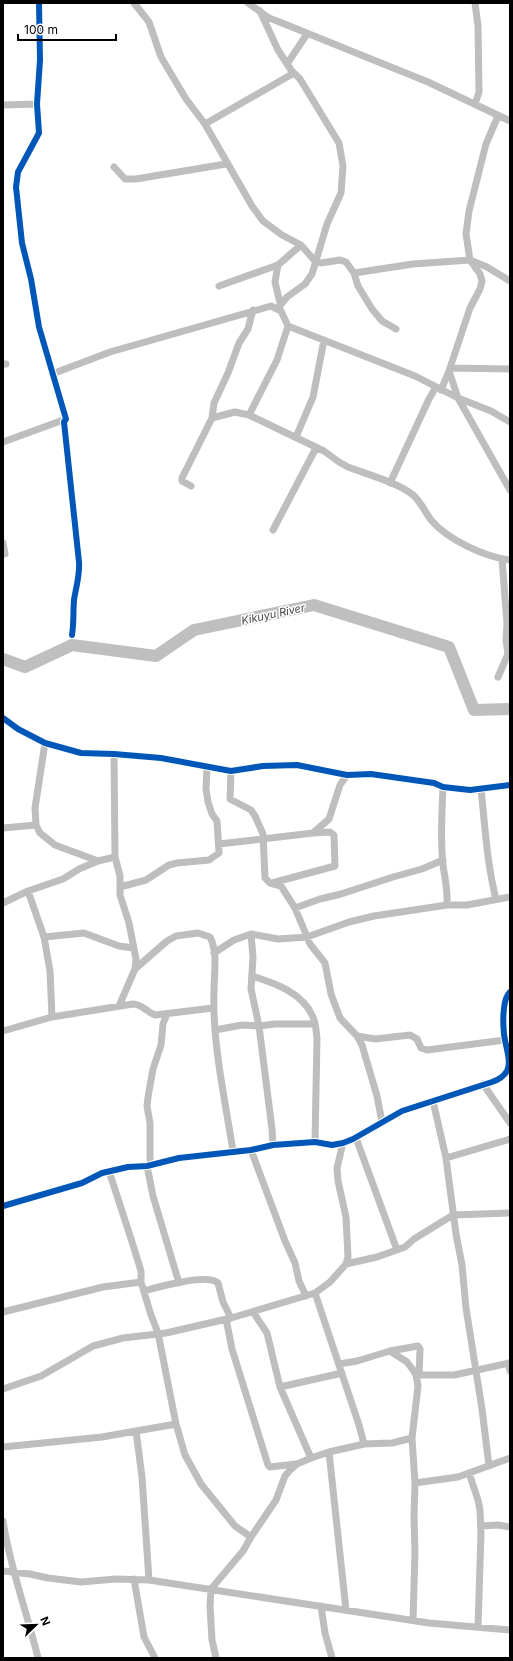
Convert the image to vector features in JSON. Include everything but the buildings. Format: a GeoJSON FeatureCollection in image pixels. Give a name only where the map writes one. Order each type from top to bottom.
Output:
{"type":"FeatureCollection","features":[{"type":"Feature","properties":{"kind":"street"},"geometry":{"type":"LineString","coordinates":[[39,3],[40,60],[37,104],[39,134],[18,172],[16,187],[22,243],[31,279],[39,327],[66,419],[64,422],[80,574],[74,600],[74,622],[72,635]]}},
{"type":"Feature","properties":{"kind":"street"},"geometry":{"type":"LineString","coordinates":[[134,3],[149,22],[161,57],[186,99],[205,124],[226,164],[263,221],[301,245],[315,261],[321,263],[340,260],[346,262],[354,273],[358,286],[372,310],[382,321],[396,329]]}},
{"type":"Feature","properties":{"kind":"street"},"geometry":{"type":"LineString","coordinates":[[248,3],[269,18],[428,82],[510,121]]}},
{"type":"Feature","properties":{"kind":"street"},"geometry":{"type":"LineString","coordinates":[[475,3],[478,26],[479,92],[475,104]]}},
{"type":"Feature","properties":{"kind":"street"},"geometry":{"type":"LineString","coordinates":[[52,374],[117,350],[254,310],[271,306],[279,306],[309,279],[327,224],[341,192],[343,166],[339,143],[300,78],[287,64],[276,47],[260,11]]}},
{"type":"Feature","properties":{"kind":"street"},"geometry":{"type":"LineString","coordinates":[[287,64],[307,34]]}},
{"type":"Feature","properties":{"kind":"street"},"geometry":{"type":"LineString","coordinates":[[205,124],[294,73]]}},
{"type":"Feature","properties":{"kind":"street"},"geometry":{"type":"LineString","coordinates":[[3,105],[37,104]]}},
{"type":"Feature","properties":{"kind":"street"},"geometry":{"type":"LineString","coordinates":[[390,483],[429,399],[438,389],[450,370],[470,308],[480,289],[482,281],[480,274],[470,260],[466,234],[469,211],[486,144],[498,116]]}},
{"type":"Feature","properties":{"kind":"street"},"geometry":{"type":"LineString","coordinates":[[114,167],[125,179],[136,179],[226,164]]}},
{"type":"Feature","properties":{"kind":"street"},"geometry":{"type":"LineString","coordinates":[[219,286],[278,265],[301,245]]}},
{"type":"Feature","properties":{"kind":"street"},"geometry":{"type":"LineString","coordinates":[[354,273],[413,264],[470,260],[487,267],[510,281]]}},
{"type":"Feature","properties":{"kind":"street"},"geometry":{"type":"LineString","coordinates":[[248,415],[277,360],[288,326],[279,306],[275,282],[278,265]]}},
{"type":"Feature","properties":{"kind":"street"},"geometry":{"type":"LineString","coordinates":[[191,486],[182,481],[182,478],[212,418],[214,403],[228,373],[239,343],[248,329],[254,310]]}},
{"type":"Feature","properties":{"kind":"street"},"geometry":{"type":"LineString","coordinates":[[288,326],[415,376],[438,389],[491,411],[510,422]]}},
{"type":"Feature","properties":{"kind":"street"},"geometry":{"type":"LineString","coordinates":[[296,437],[313,397],[324,340]]}},
{"type":"Feature","properties":{"kind":"street"},"geometry":{"type":"LineString","coordinates":[[450,370],[510,369]]}},
{"type":"Feature","properties":{"kind":"street"},"geometry":{"type":"LineString","coordinates":[[450,370],[458,398],[510,490]]}},
{"type":"Feature","properties":{"kind":"street"},"geometry":{"type":"LineString","coordinates":[[212,418],[235,412],[248,415],[296,437],[348,467],[390,483],[414,496],[432,521],[452,538],[487,554],[506,560],[506,640],[508,654],[498,676]]}},
{"type":"Feature","properties":{"kind":"street"},"geometry":{"type":"LineString","coordinates":[[3,442],[66,419]]}},
{"type":"Feature","properties":{"kind":"street"},"geometry":{"type":"LineString","coordinates":[[273,530],[316,448]]}},
{"type":"Feature","properties":{"kind":"street"},"geometry":{"type":"LineString","coordinates":[[3,542],[5,554]]}},
{"type":"Feature","properties":{"kind":"street"},"geometry":{"type":"LineString","coordinates":[[3,718],[18,729],[45,743],[81,753],[161,758],[206,768],[231,771],[263,766],[297,765],[347,775],[371,774],[434,783],[443,787],[470,790],[510,785]]}},
{"type":"Feature","properties":{"kind":"street"},"geometry":{"type":"LineString","coordinates":[[45,743],[35,808],[36,825],[40,833],[54,844],[98,861]]}},
{"type":"Feature","properties":{"kind":"street"},"geometry":{"type":"LineString","coordinates":[[114,754],[115,857],[120,876],[120,895],[129,923],[136,959],[135,969],[119,1006]]}},
{"type":"Feature","properties":{"kind":"street"},"geometry":{"type":"LineString","coordinates":[[120,887],[146,880],[169,866],[177,863],[209,860],[219,853],[217,821],[212,814],[208,802],[206,768]]}},
{"type":"Feature","properties":{"kind":"street"},"geometry":{"type":"LineString","coordinates":[[231,771],[230,799],[251,810],[255,816],[263,839],[265,878],[270,883],[281,886],[295,908],[315,952],[325,963],[331,994],[340,1018],[362,1045],[377,1096],[382,1122]]}},
{"type":"Feature","properties":{"kind":"street"},"geometry":{"type":"LineString","coordinates":[[313,833],[329,819],[340,785],[347,775]]}},
{"type":"Feature","properties":{"kind":"street"},"geometry":{"type":"LineString","coordinates":[[443,787],[442,837],[443,860],[448,891],[448,905]]}},
{"type":"Feature","properties":{"kind":"street"},"geometry":{"type":"LineString","coordinates":[[481,789],[488,844],[490,875],[496,899]]}},
{"type":"Feature","properties":{"kind":"street"},"geometry":{"type":"LineString","coordinates":[[3,828],[36,825]]}},
{"type":"Feature","properties":{"kind":"street"},"geometry":{"type":"LineString","coordinates":[[219,844],[313,833],[330,832],[334,836],[335,866],[270,883]]}},
{"type":"Feature","properties":{"kind":"street"},"geometry":{"type":"LineString","coordinates":[[3,903],[28,891],[63,879],[98,861],[115,857]]}},
{"type":"Feature","properties":{"kind":"street"},"geometry":{"type":"LineString","coordinates":[[295,908],[320,899],[422,869],[443,860]]}},
{"type":"Feature","properties":{"kind":"street"},"geometry":{"type":"LineString","coordinates":[[28,891],[44,937],[50,971],[52,1017]]}},
{"type":"Feature","properties":{"kind":"street"},"geometry":{"type":"LineString","coordinates":[[214,953],[234,940],[251,934],[278,940],[307,937],[349,922],[374,916],[448,905],[467,905],[510,897]]}},
{"type":"Feature","properties":{"kind":"street"},"geometry":{"type":"LineString","coordinates":[[44,937],[84,933],[119,946],[133,948]]}},
{"type":"Feature","properties":{"kind":"street"},"geometry":{"type":"LineString","coordinates":[[135,969],[167,941],[176,936],[198,933],[206,934],[210,937],[214,953],[213,1008],[215,1030],[233,1151]]}},
{"type":"Feature","properties":{"kind":"street"},"geometry":{"type":"LineString","coordinates":[[251,934],[251,989],[259,1026],[272,1129],[272,1145]]}},
{"type":"Feature","properties":{"kind":"street"},"geometry":{"type":"LineString","coordinates":[[252,976],[288,990],[296,996],[312,1015],[317,1038],[315,1142]]}},
{"type":"Feature","properties":{"kind":"street"},"geometry":{"type":"LineString","coordinates":[[3,1206],[82,1183],[109,1171],[128,1167],[149,1166],[179,1158],[251,1150],[272,1145],[315,1142],[332,1145],[343,1143],[356,1138],[402,1111],[498,1079],[507,1071],[508,1064],[505,1040],[504,1002],[510,992]]}},
{"type":"Feature","properties":{"kind":"street"},"geometry":{"type":"LineString","coordinates":[[3,1031],[52,1017],[136,1004],[155,1015],[213,1008]]}},
{"type":"Feature","properties":{"kind":"street"},"geometry":{"type":"LineString","coordinates":[[167,1014],[163,1024],[160,1045],[153,1069],[147,1106],[150,1123],[149,1166],[153,1196],[179,1283]]}},
{"type":"Feature","properties":{"kind":"street"},"geometry":{"type":"LineString","coordinates":[[215,1030],[242,1025],[259,1026],[275,1024],[315,1024]]}},
{"type":"Feature","properties":{"kind":"street"},"geometry":{"type":"LineString","coordinates":[[356,1036],[375,1039],[410,1035],[417,1039],[421,1048],[427,1050],[505,1040]]}},
{"type":"Feature","properties":{"kind":"street"},"geometry":{"type":"LineString","coordinates":[[483,1084],[510,1123]]}},
{"type":"Feature","properties":{"kind":"street"},"geometry":{"type":"LineString","coordinates":[[433,1101],[446,1158],[489,1466]]}},
{"type":"Feature","properties":{"kind":"street"},"geometry":{"type":"LineString","coordinates":[[356,1138],[397,1250]]}},
{"type":"Feature","properties":{"kind":"street"},"geometry":{"type":"LineString","coordinates":[[446,1158],[510,1139]]}},
{"type":"Feature","properties":{"kind":"street"},"geometry":{"type":"LineString","coordinates":[[3,1389],[41,1376],[93,1346],[123,1338],[158,1333],[228,1319],[315,1293],[333,1280],[346,1264],[348,1257],[346,1217],[338,1182],[337,1168],[343,1143]]}},
{"type":"Feature","properties":{"kind":"street"},"geometry":{"type":"LineString","coordinates":[[251,1150],[285,1241],[295,1263],[299,1281],[306,1296]]}},
{"type":"Feature","properties":{"kind":"street"},"geometry":{"type":"LineString","coordinates":[[109,1171],[137,1256],[141,1271],[141,1282],[158,1333],[176,1424],[185,1455],[201,1484],[235,1526],[251,1537]]}},
{"type":"Feature","properties":{"kind":"street"},"geometry":{"type":"LineString","coordinates":[[346,1264],[377,1257],[405,1247],[414,1239],[453,1215],[510,1213]]}},
{"type":"Feature","properties":{"kind":"street"},"geometry":{"type":"LineString","coordinates":[[144,1291],[204,1279],[217,1282],[228,1319],[232,1349],[268,1465],[270,1467],[297,1464],[329,1452],[364,1444],[392,1443],[412,1438]]}},
{"type":"Feature","properties":{"kind":"street"},"geometry":{"type":"LineString","coordinates":[[3,1312],[103,1287],[141,1282]]}},
{"type":"Feature","properties":{"kind":"street"},"geometry":{"type":"LineString","coordinates":[[315,1293],[364,1444]]}},
{"type":"Feature","properties":{"kind":"street"},"geometry":{"type":"LineString","coordinates":[[253,1312],[267,1333],[280,1387],[311,1458]]}},
{"type":"Feature","properties":{"kind":"street"},"geometry":{"type":"LineString","coordinates":[[339,1364],[357,1361],[390,1351],[418,1346],[420,1347],[418,1386],[412,1438],[415,1483],[413,1620]]}},
{"type":"Feature","properties":{"kind":"street"},"geometry":{"type":"LineString","coordinates":[[390,1351],[407,1362],[418,1375],[454,1375],[509,1363],[510,1372]]}},
{"type":"Feature","properties":{"kind":"street"},"geometry":{"type":"LineString","coordinates":[[280,1387],[342,1373]]}},
{"type":"Feature","properties":{"kind":"street"},"geometry":{"type":"LineString","coordinates":[[3,1447],[102,1437],[176,1424]]}},
{"type":"Feature","properties":{"kind":"street"},"geometry":{"type":"LineString","coordinates":[[136,1431],[142,1477],[149,1580]]}},
{"type":"Feature","properties":{"kind":"street"},"geometry":{"type":"LineString","coordinates":[[329,1452],[346,1610]]}},
{"type":"Feature","properties":{"kind":"street"},"geometry":{"type":"LineString","coordinates":[[415,1483],[458,1477],[510,1458]]}},
{"type":"Feature","properties":{"kind":"street"},"geometry":{"type":"LineString","coordinates":[[216,1658],[212,1640],[210,1606],[211,1590],[244,1551],[251,1537],[276,1500],[285,1476],[297,1464]]}},
{"type":"Feature","properties":{"kind":"street"},"geometry":{"type":"LineString","coordinates":[[469,1473],[480,1504],[481,1526],[478,1627]]}},
{"type":"Feature","properties":{"kind":"street"},"geometry":{"type":"LineString","coordinates":[[3,1521],[11,1566],[38,1658]]}},
{"type":"Feature","properties":{"kind":"street"},"geometry":{"type":"LineString","coordinates":[[481,1526],[498,1524],[510,1527]]}},
{"type":"Feature","properties":{"kind":"street"},"geometry":{"type":"LineString","coordinates":[[3,1571],[65,1581],[81,1582],[134,1579],[149,1580],[413,1620],[510,1630]]}},
{"type":"Feature","properties":{"kind":"street"},"geometry":{"type":"LineString","coordinates":[[134,1579],[144,1637],[155,1658]]}},
{"type":"Feature","properties":{"kind":"street"},"geometry":{"type":"LineString","coordinates":[[321,1606],[332,1658]]}},
{"type":"Feature","properties":{"kind":"waterway","name":"Kikuyu River"},"geometry":{"type":"LineString","coordinates":[[3,659],[25,667],[72,645],[156,656],[194,630],[314,605],[449,647],[474,710],[510,709]]}},
{"type":"Feature","properties":{"kind":"cycle path"},"geometry":{"type":"LineString","coordinates":[[39,3],[40,60],[37,104],[39,133],[18,172],[16,187],[22,243],[31,279],[39,327],[66,419],[64,422],[79,562],[74,600],[72,635]]}},
{"type":"Feature","properties":{"kind":"cycle path"},"geometry":{"type":"LineString","coordinates":[[3,718],[18,729],[45,743],[81,753],[161,758],[231,771],[263,766],[297,765],[347,775],[371,774],[434,783],[443,787],[470,790],[510,785]]}},
{"type":"Feature","properties":{"kind":"cycle path"},"geometry":{"type":"LineString","coordinates":[[3,1206],[82,1183],[102,1173],[128,1167],[147,1166],[179,1158],[251,1150],[273,1145],[315,1142],[332,1145],[343,1143],[353,1139],[402,1111],[494,1081],[504,1075],[507,1071],[509,1063],[503,1018],[504,1006],[507,995],[510,992]]}}]}
